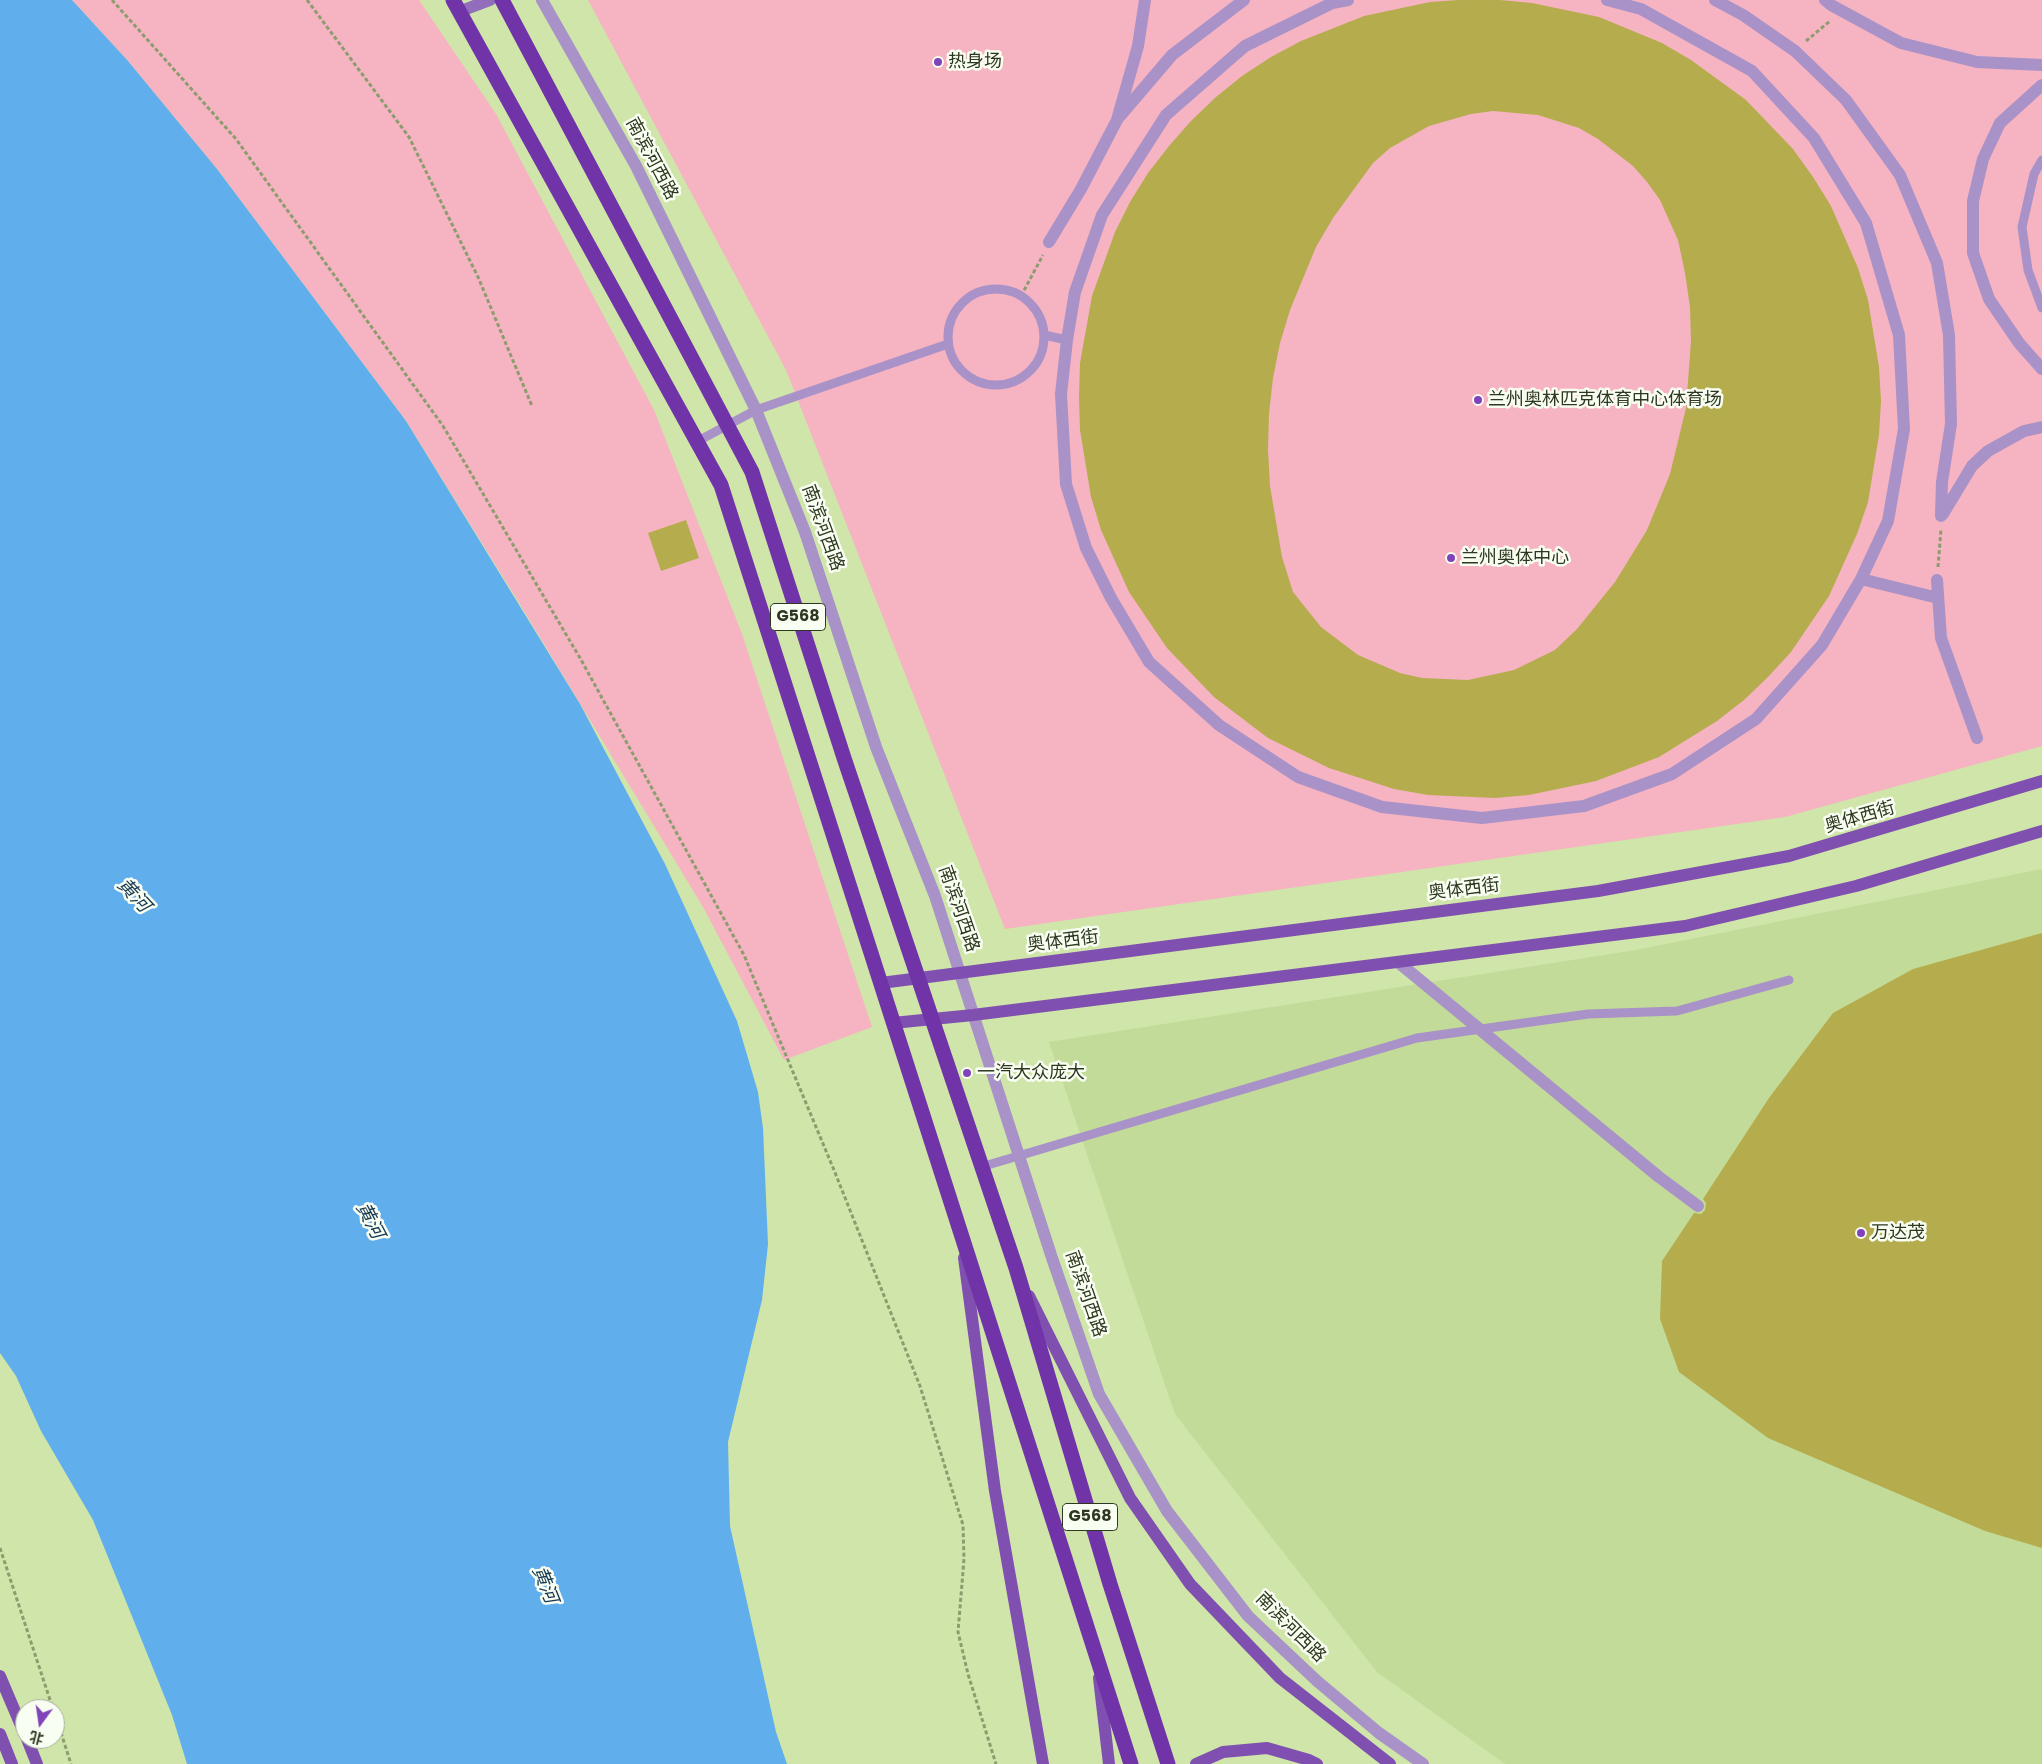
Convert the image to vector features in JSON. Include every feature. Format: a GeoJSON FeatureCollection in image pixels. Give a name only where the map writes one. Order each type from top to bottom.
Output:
{"type":"FeatureCollection","features":[{"type":"Feature","properties":{"kind":"highway","name":"G568"},"geometry":{"type":"LineString","coordinates":[[502,0],[752,472],[844,758],[1016,1268],[1110,1584],[1168,1764]]}},
{"type":"Feature","properties":{"kind":"highway","name":"G568"},"geometry":{"type":"LineString","coordinates":[[457,6],[722,485],[1131,1764]]}},
{"type":"Feature","properties":{"kind":"main road"},"geometry":{"type":"LineString","coordinates":[[457,6],[490,0]]}},
{"type":"Feature","properties":{"kind":"main road","name":"奥体西街"},"geometry":{"type":"LineString","coordinates":[[881,983],[1598,891],[1789,856],[2042,781]]}},
{"type":"Feature","properties":{"kind":"main road"},"geometry":{"type":"LineString","coordinates":[[893,1023],[973,1015],[1685,926],[1856,886],[2042,831]]}},
{"type":"Feature","properties":{"kind":"main road"},"geometry":{"type":"LineString","coordinates":[[960,1229],[994,1491],[1043,1764]]}},
{"type":"Feature","properties":{"kind":"main road"},"geometry":{"type":"LineString","coordinates":[[1016,1268],[1130,1498],[1190,1584],[1280,1678],[1390,1764]]}},
{"type":"Feature","properties":{"kind":"main road"},"geometry":{"type":"LineString","coordinates":[[1096,1654],[1109,1764]]}},
{"type":"Feature","properties":{"kind":"main road"},"geometry":{"type":"LineString","coordinates":[[0,1676],[15,1711]]}},
{"type":"Feature","properties":{"kind":"main road"},"geometry":{"type":"LineString","coordinates":[[0,1734],[12,1764]]}},
{"type":"Feature","properties":{"kind":"main road"},"geometry":{"type":"LineString","coordinates":[[1196,1764],[1223,1752],[1267,1748],[1317,1764]]}},
{"type":"Feature","properties":{"kind":"main road"},"geometry":{"type":"LineString","coordinates":[[31,1749],[37,1764]]}},
{"type":"Feature","properties":{"kind":"street","name":"南滨河西路"},"geometry":{"type":"LineString","coordinates":[[542,0],[636,166],[756,410],[805,532],[876,747],[936,896],[1019,1156],[1099,1394],[1167,1511],[1248,1616],[1317,1681],[1379,1732],[1423,1764]]}},
{"type":"Feature","properties":{"kind":"street"},"geometry":{"type":"LineString","coordinates":[[1049,242],[1081,189],[1117,120],[1138,46],[1145,0]]}},
{"type":"Feature","properties":{"kind":"street"},"geometry":{"type":"LineString","coordinates":[[1117,120],[1172,56],[1244,0]]}},
{"type":"Feature","properties":{"kind":"street"},"geometry":{"type":"LineString","coordinates":[[1348,0],[1332,4],[1245,46],[1166,115],[1102,215],[1075,292],[1067,340],[1061,394],[1066,484],[1086,548],[1111,598],[1149,662],[1219,725],[1298,777],[1382,807],[1482,818],[1584,806],[1672,774],[1756,719],[1822,645],[1861,579],[1888,521],[1904,429],[1899,335],[1866,222],[1814,138],[1752,71],[1641,9],[1607,0]]}},
{"type":"Feature","properties":{"kind":"street"},"geometry":{"type":"LineString","coordinates":[[1716,0],[1743,15],[1795,51],[1846,100],[1900,175],[1937,263],[1949,335],[1951,424],[1942,482],[1942,516]]}},
{"type":"Feature","properties":{"kind":"street"},"geometry":{"type":"LineString","coordinates":[[1825,0],[1901,43],[1977,62],[2042,65]]}},
{"type":"Feature","properties":{"kind":"street"},"geometry":{"type":"LineString","coordinates":[[2042,84],[2000,123],[1983,159],[1973,201],[1973,253],[1989,298],[2019,343],[2042,369]]}},
{"type":"Feature","properties":{"kind":"street"},"geometry":{"type":"LineString","coordinates":[[1942,516],[1972,466],[1988,451],[2024,431],[2042,427]]}},
{"type":"Feature","properties":{"kind":"street"},"geometry":{"type":"LineString","coordinates":[[1861,579],[1938,598]]}},
{"type":"Feature","properties":{"kind":"street"},"geometry":{"type":"LineString","coordinates":[[1937,580],[1941,638],[1977,738]]}},
{"type":"Feature","properties":{"kind":"street"},"geometry":{"type":"LineString","coordinates":[[1398,962],[1659,1177],[1698,1206]]}},
{"type":"Feature","properties":{"kind":"lane"},"geometry":{"type":"LineString","coordinates":[[2042,160],[2034,174],[2022,227],[2028,270],[2042,308]]}},
{"type":"Feature","properties":{"kind":"lane"},"geometry":{"type":"LineString","coordinates":[[991,289],[1007,290],[1021,296],[1032,306],[1040,320],[1044,335],[1042,351],[1034,366],[1023,377],[1008,384],[992,385],[976,381],[958,366],[953,359],[948,344],[948,328],[954,314],[963,302],[976,293],[991,289]]}},
{"type":"Feature","properties":{"kind":"lane"},"geometry":{"type":"LineString","coordinates":[[1044,335],[1067,340]]}},
{"type":"Feature","properties":{"kind":"lane"},"geometry":{"type":"LineString","coordinates":[[698,441],[756,410],[948,344]]}},
{"type":"Feature","properties":{"kind":"lane"},"geometry":{"type":"LineString","coordinates":[[981,1167],[1417,1038],[1588,1014],[1677,1011],[1789,980]]}},
{"type":"Feature","properties":{"kind":"path"},"geometry":{"type":"LineString","coordinates":[[112,0],[236,139],[442,426],[580,658],[744,955],[834,1170],[920,1386],[963,1525],[964,1559],[958,1632],[968,1674],[996,1764]]}},
{"type":"Feature","properties":{"kind":"path"},"geometry":{"type":"LineString","coordinates":[[306,0],[409,137],[478,277],[532,406]]}},
{"type":"Feature","properties":{"kind":"path"},"geometry":{"type":"LineString","coordinates":[[1795,51],[1842,11]]}},
{"type":"Feature","properties":{"kind":"path"},"geometry":{"type":"LineString","coordinates":[[1021,296],[1049,242]]}},
{"type":"Feature","properties":{"kind":"path"},"geometry":{"type":"LineString","coordinates":[[1937,580],[1942,516]]}},
{"type":"Feature","properties":{"kind":"path"},"geometry":{"type":"LineString","coordinates":[[0,1548],[50,1699]]}},
{"type":"Feature","properties":{"kind":"path"},"geometry":{"type":"LineString","coordinates":[[65,1745],[71,1764]]}},
{"type":"Feature","properties":{"kind":"shaded area"},"geometry":{"type":"Polygon","coordinates":[[[72,0],[419,0],[496,114],[654,410],[742,634],[872,1027],[784,1060],[703,907],[521,606],[406,421],[217,169],[128,61],[72,0]]]}},
{"type":"Feature","properties":{"kind":"shaded area","name":"兰州奥体中心"},"geometry":{"type":"Polygon","coordinates":[[[588,0],[2042,0],[2042,746],[1785,817],[1005,929],[786,370],[588,0]]]}},
{"type":"Feature","properties":{"kind":"shaded area"},"geometry":{"type":"Polygon","coordinates":[[[2042,869],[2042,1764],[1505,1764],[1377,1672],[1175,1414],[1049,1042],[1636,950],[2042,869]]]}},
{"type":"Feature","properties":{"kind":"water","name":"黄河"},"geometry":{"type":"Polygon","coordinates":[[[0,0],[72,0],[128,61],[217,169],[406,421],[580,704],[665,864],[737,1021],[758,1092],[763,1128],[768,1244],[762,1300],[728,1442],[730,1526],[776,1732],[787,1764],[187,1764],[172,1715],[93,1520],[41,1431],[16,1376],[0,1353],[0,0]]]}},
{"type":"Feature","properties":{"kind":"building"},"geometry":{"type":"Polygon","coordinates":[[[1500,0],[1532,3],[1599,17],[1662,43],[1691,60],[1746,100],[1793,149],[1831,206],[1858,268],[1868,300],[1879,367],[1881,401],[1879,435],[1868,502],[1857,534],[1829,596],[1791,652],[1744,700],[1717,721],[1659,757],[1596,781],[1529,795],[1495,798],[1428,795],[1394,789],[1329,768],[1268,738],[1214,697],[1167,648],[1129,592],[1101,530],[1091,497],[1080,430],[1080,363],[1092,296],[1115,232],[1130,202],[1148,173],[1169,146],[1216,97],[1242,76],[1271,57],[1301,41],[1364,16],[1430,2],[1500,0]],[[1493,111],[1471,114],[1429,126],[1390,148],[1373,163],[1333,218],[1316,247],[1290,310],[1280,343],[1273,378],[1268,450],[1270,486],[1282,557],[1293,592],[1321,627],[1358,655],[1400,673],[1422,678],[1468,680],[1514,670],[1555,650],[1577,629],[1615,582],[1647,530],[1670,474],[1686,408],[1691,341],[1690,307],[1678,240],[1660,200],[1633,166],[1598,139],[1579,128],[1538,115],[1493,111]]]}},
{"type":"Feature","properties":{"kind":"building"},"geometry":{"type":"Polygon","coordinates":[[[686,520],[699,558],[661,571],[648,533],[686,520]]]}},
{"type":"Feature","properties":{"kind":"building","name":"万达茂"},"geometry":{"type":"Polygon","coordinates":[[[2042,933],[2042,1548],[1985,1531],[1768,1438],[1679,1372],[1660,1319],[1662,1261],[1694,1213],[1701,1214],[1705,1210],[1706,1203],[1703,1199],[1769,1098],[1833,1013],[1913,969],[2042,933]]]}},
{"type":"Feature","properties":{"kind":"place","name":"热身场"},"geometry":{"type":"Point","coordinates":[938,62]}},
{"type":"Feature","properties":{"kind":"place","name":"兰州奥林匹克体育中心体育场"},"geometry":{"type":"Point","coordinates":[1478,400]}},
{"type":"Feature","properties":{"kind":"place","name":"兰州奥体中心"},"geometry":{"type":"Point","coordinates":[1451,558]}},
{"type":"Feature","properties":{"kind":"place","name":"一汽大众庞大"},"geometry":{"type":"Point","coordinates":[967,1073]}},
{"type":"Feature","properties":{"kind":"place","name":"万达茂"},"geometry":{"type":"Point","coordinates":[1861,1233]}}]}
